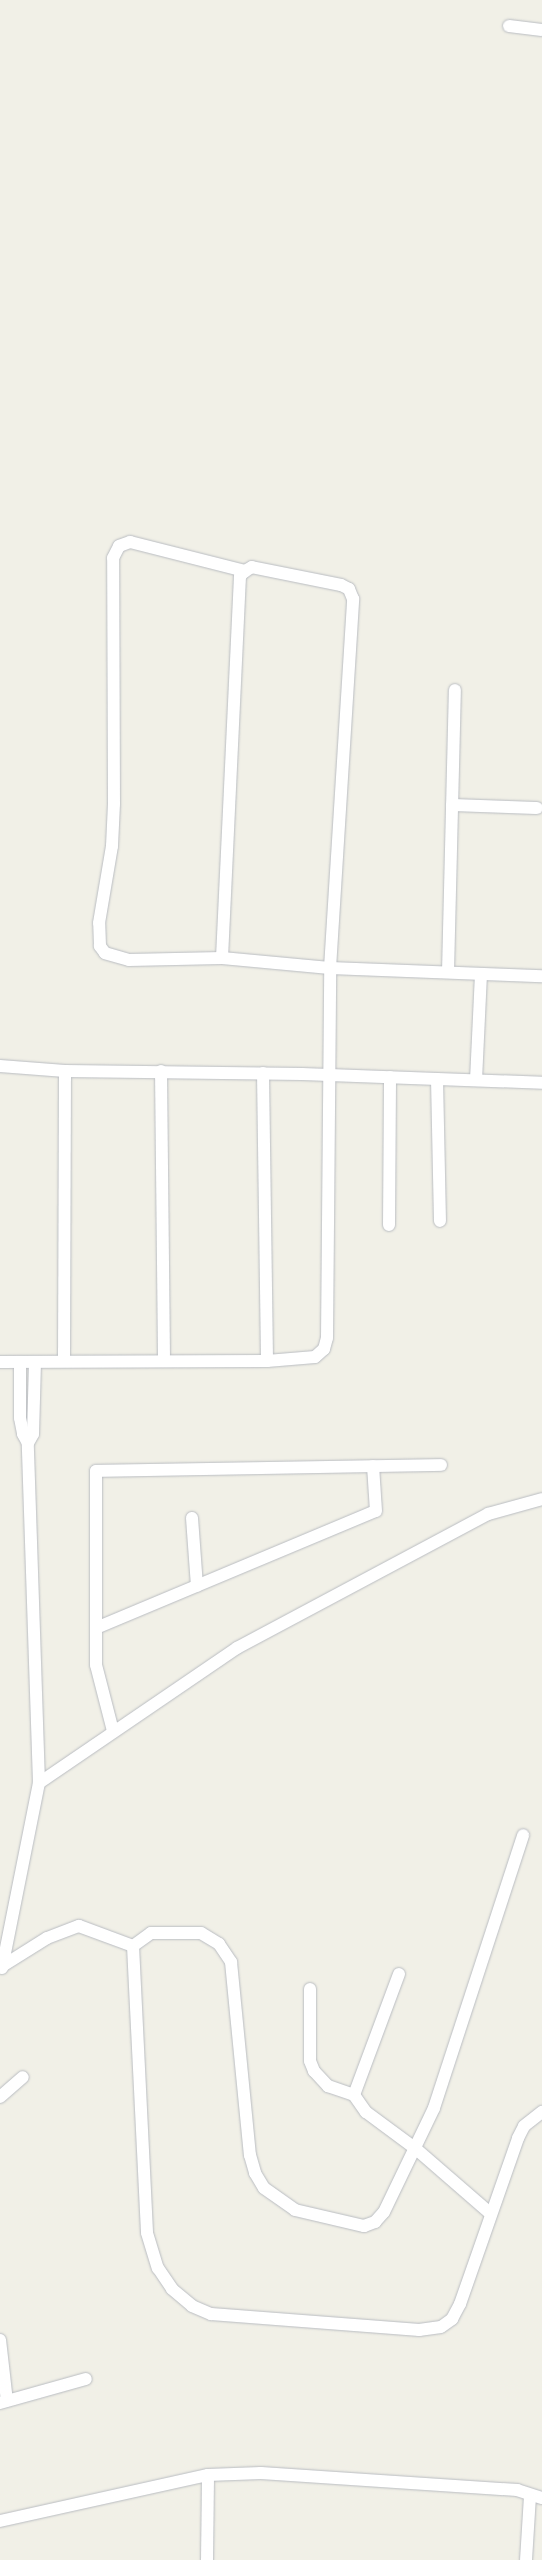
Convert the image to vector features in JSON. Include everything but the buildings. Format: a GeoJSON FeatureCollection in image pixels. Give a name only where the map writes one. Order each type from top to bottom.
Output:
{"type":"FeatureCollection","features":[{"type":"Feature","properties":{"kind":"street"},"geometry":{"type":"LineString","coordinates":[[509,26],[542,30]]}},
{"type":"Feature","properties":{"kind":"street"},"geometry":{"type":"LineString","coordinates":[[245,571],[130,542],[119,546],[113,558],[114,804],[112,846],[99,924],[100,946],[105,953],[129,960],[222,958],[330,968],[542,976]]}},
{"type":"Feature","properties":{"kind":"street"},"geometry":{"type":"LineString","coordinates":[[0,1362],[64,1360],[267,1361],[315,1357],[324,1349],[327,1338],[326,1075],[330,968],[353,599],[348,589],[342,585],[252,567],[240,576],[222,958]]}},
{"type":"Feature","properties":{"kind":"street"},"geometry":{"type":"LineString","coordinates":[[448,972],[455,690]]}},
{"type":"Feature","properties":{"kind":"street"},"geometry":{"type":"LineString","coordinates":[[452,805],[537,808]]}},
{"type":"Feature","properties":{"kind":"street"},"geometry":{"type":"LineString","coordinates":[[476,1080],[481,974]]}},
{"type":"Feature","properties":{"kind":"street"},"geometry":{"type":"LineString","coordinates":[[0,1066],[65,1071],[326,1075],[542,1083]]}},
{"type":"Feature","properties":{"kind":"street"},"geometry":{"type":"LineString","coordinates":[[64,1360],[65,1071]]}},
{"type":"Feature","properties":{"kind":"street"},"geometry":{"type":"LineString","coordinates":[[161,1071],[164,1360]]}},
{"type":"Feature","properties":{"kind":"street"},"geometry":{"type":"LineString","coordinates":[[263,1074],[267,1361]]}},
{"type":"Feature","properties":{"kind":"street"},"geometry":{"type":"LineString","coordinates":[[389,1225],[390,1077]]}},
{"type":"Feature","properties":{"kind":"street"},"geometry":{"type":"LineString","coordinates":[[437,1079],[440,1221]]}},
{"type":"Feature","properties":{"kind":"street"},"geometry":{"type":"LineString","coordinates":[[2,1969],[39,1783],[28,1442],[23,1434],[20,1418],[20,1362]]}},
{"type":"Feature","properties":{"kind":"street"},"geometry":{"type":"LineString","coordinates":[[28,1442],[33,1434],[35,1362]]}},
{"type":"Feature","properties":{"kind":"street"},"geometry":{"type":"LineString","coordinates":[[113,1731],[96,1664],[96,1471],[441,1465]]}},
{"type":"Feature","properties":{"kind":"street"},"geometry":{"type":"LineString","coordinates":[[96,1628],[376,1510],[373,1466]]}},
{"type":"Feature","properties":{"kind":"street"},"geometry":{"type":"LineString","coordinates":[[39,1783],[237,1648],[488,1514],[542,1498]]}},
{"type":"Feature","properties":{"kind":"street"},"geometry":{"type":"LineString","coordinates":[[192,1518],[197,1586]]}},
{"type":"Feature","properties":{"kind":"street"},"geometry":{"type":"LineString","coordinates":[[133,1946],[151,1933],[201,1933],[219,1944],[231,1962],[250,2156],[264,2188],[295,2210],[364,2226],[375,2222],[384,2212],[416,2149],[434,2108],[524,1835]]}},
{"type":"Feature","properties":{"kind":"street"},"geometry":{"type":"LineString","coordinates":[[2,1969],[47,1938],[79,1926],[133,1946]]}},
{"type":"Feature","properties":{"kind":"street"},"geometry":{"type":"LineString","coordinates":[[133,1946],[147,2232],[158,2268],[172,2289],[192,2306],[211,2314],[419,2330],[441,2327],[452,2319],[460,2304],[490,2213],[524,2126],[542,2112]]}},
{"type":"Feature","properties":{"kind":"street"},"geometry":{"type":"LineString","coordinates":[[354,2095],[399,1974]]}},
{"type":"Feature","properties":{"kind":"street"},"geometry":{"type":"LineString","coordinates":[[310,1989],[310,2061],[314,2071],[328,2086],[354,2095],[366,2112],[416,2149],[490,2213]]}},
{"type":"Feature","properties":{"kind":"street"},"geometry":{"type":"LineString","coordinates":[[0,2097],[23,2077]]}},
{"type":"Feature","properties":{"kind":"street"},"geometry":{"type":"LineString","coordinates":[[0,2340],[4,2402],[86,2379]]}},
{"type":"Feature","properties":{"kind":"street"},"geometry":{"type":"LineString","coordinates":[[0,2521],[208,2475],[261,2473],[517,2490],[536,2497],[526,2560]]}},
{"type":"Feature","properties":{"kind":"street"},"geometry":{"type":"LineString","coordinates":[[207,2560],[208,2475]]}}]}
